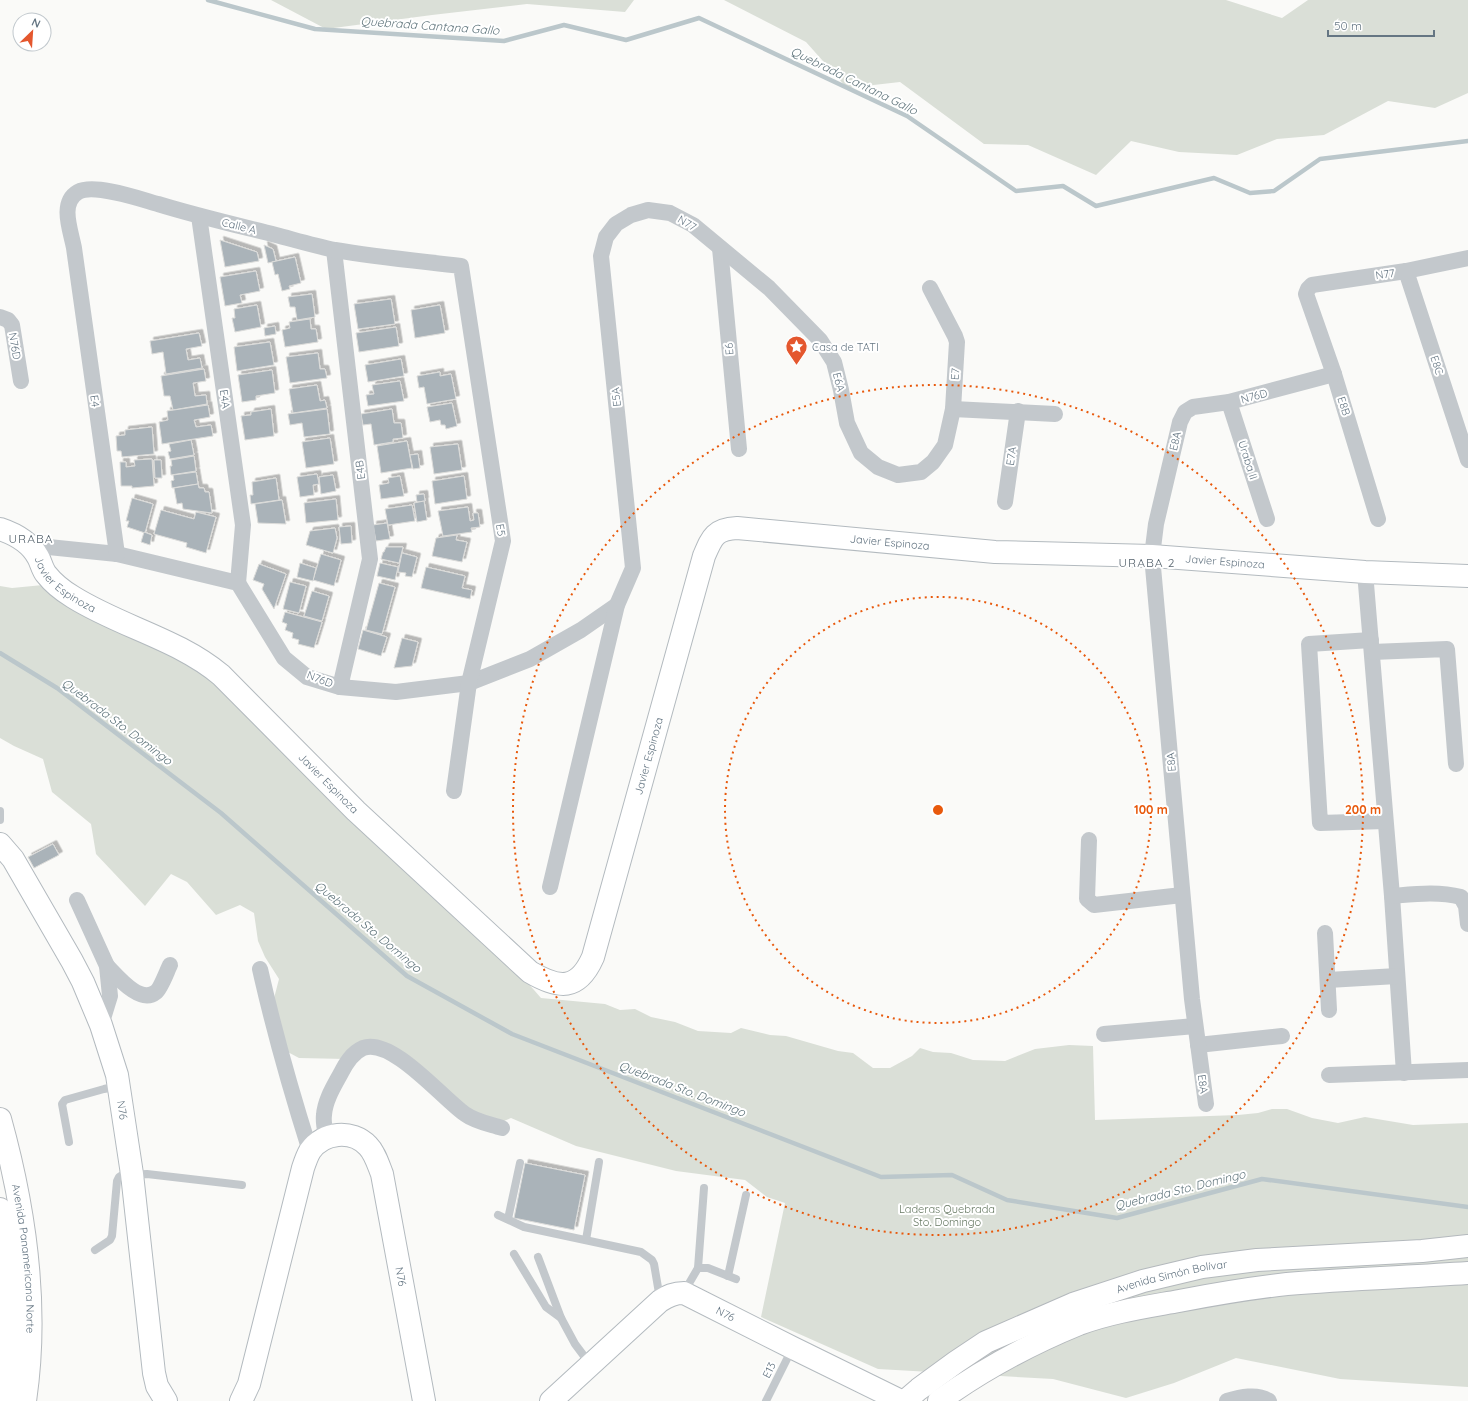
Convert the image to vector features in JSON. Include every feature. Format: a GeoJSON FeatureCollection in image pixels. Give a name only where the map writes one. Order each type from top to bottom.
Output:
{"type":"FeatureCollection","features":[{"type":"Feature","properties":{"kind":"main road","name":"Javier Espinoza"},"geometry":{"type":"LineString","coordinates":[[0,529],[13,534],[29,545],[38,557],[44,572],[56,584],[74,597],[109,616],[192,654],[208,664],[221,675],[356,811],[530,972],[545,981],[556,984],[570,983],[581,977],[588,968],[593,957],[704,556],[714,536],[718,532],[727,528],[737,528],[995,552],[1152,556],[1365,572],[1468,576]]}},
{"type":"Feature","properties":{"kind":"main road","name":"N76"},"geometry":{"type":"LineString","coordinates":[[0,844],[13,859],[83,982],[101,1025],[117,1075],[132,1174],[154,1373],[157,1386],[166,1401]]}},
{"type":"Feature","properties":{"kind":"main road","name":"Avenida Panamericana Norte"},"geometry":{"type":"LineString","coordinates":[[0,1119],[25,1235],[29,1281],[30,1330],[25,1401]]}},
{"type":"Feature","properties":{"kind":"main road","name":"N76"},"geometry":{"type":"LineString","coordinates":[[326,1136],[344,1134],[352,1136],[368,1146],[377,1160],[382,1174],[424,1401]]}},
{"type":"Feature","properties":{"kind":"main road"},"geometry":{"type":"LineString","coordinates":[[241,1401],[249,1384],[299,1178],[310,1151],[326,1136]]}},
{"type":"Feature","properties":{"kind":"main road","name":"Avenida Panamericana Norte"},"geometry":{"type":"LineString","coordinates":[[0,1209],[5,1236],[10,1282],[11,1330],[6,1401]]}},
{"type":"Feature","properties":{"kind":"main road","name":"Avenida Simón Bolívar"},"geometry":{"type":"LineString","coordinates":[[905,1401],[937,1375],[986,1342],[1073,1304],[1143,1281],[1202,1267],[1257,1260],[1422,1251],[1468,1246]]}},
{"type":"Feature","properties":{"kind":"main road"},"geometry":{"type":"LineString","coordinates":[[939,1401],[964,1383],[994,1365],[1040,1342],[1080,1324],[1114,1314],[1229,1292],[1287,1284],[1468,1273]]}},
{"type":"Feature","properties":{"kind":"main road"},"geometry":{"type":"LineString","coordinates":[[551,1401],[660,1301],[674,1293],[684,1294]]}},
{"type":"Feature","properties":{"kind":"main road","name":"N76"},"geometry":{"type":"LineString","coordinates":[[684,1294],[901,1401]]}},
{"type":"Feature","properties":{"kind":"street","name":"Calle A"},"geometry":{"type":"LineString","coordinates":[[74,248],[67,212],[68,204],[78,192],[92,189],[122,194],[199,216],[334,250],[461,266]]}},
{"type":"Feature","properties":{"kind":"street","name":"N77"},"geometry":{"type":"LineString","coordinates":[[648,210],[670,213],[693,225],[720,248]]}},
{"type":"Feature","properties":{"kind":"street","name":"E5A"},"geometry":{"type":"LineString","coordinates":[[550,887],[617,605],[633,568],[601,256],[606,237],[616,224],[631,215],[648,210]]}},
{"type":"Feature","properties":{"kind":"street","name":"E4A"},"geometry":{"type":"LineString","coordinates":[[199,216],[243,525],[238,583]]}},
{"type":"Feature","properties":{"kind":"street","name":"E4"},"geometry":{"type":"LineString","coordinates":[[74,248],[117,554]]}},
{"type":"Feature","properties":{"kind":"street","name":"E6"},"geometry":{"type":"LineString","coordinates":[[720,248],[739,449]]}},
{"type":"Feature","properties":{"kind":"street","name":"E6A"},"geometry":{"type":"LineString","coordinates":[[720,248],[769,288],[820,340],[834,362],[847,423],[861,453],[878,467],[898,475],[921,472],[933,462]]}},
{"type":"Feature","properties":{"kind":"street","name":"E4B"},"geometry":{"type":"LineString","coordinates":[[334,250],[370,559],[340,687]]}},
{"type":"Feature","properties":{"kind":"street","name":"N77"},"geometry":{"type":"LineString","coordinates":[[1306,294],[1312,285],[1406,271],[1468,258]]}},
{"type":"Feature","properties":{"kind":"street","name":"E5"},"geometry":{"type":"LineString","coordinates":[[454,791],[469,683],[503,541],[461,266]]}},
{"type":"Feature","properties":{"kind":"street","name":"E8C"},"geometry":{"type":"LineString","coordinates":[[1406,271],[1468,460]]}},
{"type":"Feature","properties":{"kind":"street","name":"E7"},"geometry":{"type":"LineString","coordinates":[[930,288],[957,342],[953,409],[945,446],[933,462]]}},
{"type":"Feature","properties":{"kind":"street","name":"E8B"},"geometry":{"type":"LineString","coordinates":[[1306,294],[1334,374],[1378,519]]}},
{"type":"Feature","properties":{"kind":"street","name":"N76D"},"geometry":{"type":"LineString","coordinates":[[0,317],[8,320],[12,325],[21,381]]}},
{"type":"Feature","properties":{"kind":"street","name":"N76D"},"geometry":{"type":"LineString","coordinates":[[1180,422],[1185,412],[1193,407],[1229,402],[1334,374]]}},
{"type":"Feature","properties":{"kind":"street","name":"Uraba II"},"geometry":{"type":"LineString","coordinates":[[1229,402],[1267,519]]}},
{"type":"Feature","properties":{"kind":"street"},"geometry":{"type":"LineString","coordinates":[[953,409],[1055,414]]}},
{"type":"Feature","properties":{"kind":"street","name":"E7A"},"geometry":{"type":"LineString","coordinates":[[1005,502],[1018,411]]}},
{"type":"Feature","properties":{"kind":"street","name":"E8A"},"geometry":{"type":"LineString","coordinates":[[1180,422],[1155,527],[1152,556],[1192,999],[1206,1104]]}},
{"type":"Feature","properties":{"kind":"street"},"geometry":{"type":"LineString","coordinates":[[29,545],[117,554],[238,583]]}},
{"type":"Feature","properties":{"kind":"street"},"geometry":{"type":"LineString","coordinates":[[1365,572],[1392,896],[1404,1073]]}},
{"type":"Feature","properties":{"kind":"street","name":"N76D"},"geometry":{"type":"LineString","coordinates":[[238,583],[284,658],[308,677],[340,687],[396,692],[469,683],[530,659],[581,630],[617,605]]}},
{"type":"Feature","properties":{"kind":"street"},"geometry":{"type":"LineString","coordinates":[[1386,820],[1320,823],[1309,644],[1447,649],[1456,764]]}},
{"type":"Feature","properties":{"kind":"street"},"geometry":{"type":"LineString","coordinates":[[1089,840],[1087,899],[1094,905],[1182,895]]}},
{"type":"Feature","properties":{"kind":"street"},"geometry":{"type":"LineString","coordinates":[[1392,896],[1429,893],[1451,894],[1461,897],[1466,906],[1468,924]]}},
{"type":"Feature","properties":{"kind":"street"},"geometry":{"type":"LineString","coordinates":[[77,900],[107,966],[110,996],[101,1025]]}},
{"type":"Feature","properties":{"kind":"street"},"geometry":{"type":"LineString","coordinates":[[1325,933],[1329,1010]]}},
{"type":"Feature","properties":{"kind":"street"},"geometry":{"type":"LineString","coordinates":[[107,966],[132,990],[138,994],[150,995],[156,992],[170,965]]}},
{"type":"Feature","properties":{"kind":"street"},"geometry":{"type":"LineString","coordinates":[[260,969],[293,1099],[310,1151]]}},
{"type":"Feature","properties":{"kind":"street"},"geometry":{"type":"LineString","coordinates":[[1328,980],[1397,976]]}},
{"type":"Feature","properties":{"kind":"street"},"geometry":{"type":"LineString","coordinates":[[1104,1034],[1195,1026]]}},
{"type":"Feature","properties":{"kind":"street"},"geometry":{"type":"LineString","coordinates":[[1198,1045],[1282,1036]]}},
{"type":"Feature","properties":{"kind":"street"},"geometry":{"type":"LineString","coordinates":[[326,1136],[323,1116],[328,1099],[346,1063],[355,1053],[364,1048],[373,1048],[386,1052],[400,1059],[428,1080],[464,1114],[472,1119],[502,1128]]}},
{"type":"Feature","properties":{"kind":"street"},"geometry":{"type":"LineString","coordinates":[[1329,1075],[1468,1070]]}},
{"type":"Feature","properties":{"kind":"street"},"geometry":{"type":"LineString","coordinates":[[1227,1401],[1244,1396],[1264,1398],[1269,1401]]}},
{"type":"Feature","properties":{"kind":"lane"},"geometry":{"type":"LineString","coordinates":[[0,811],[0,820]]}},
{"type":"Feature","properties":{"kind":"lane"},"geometry":{"type":"LineString","coordinates":[[69,1142],[62,1104],[65,1100],[119,1086]]}},
{"type":"Feature","properties":{"kind":"lane"},"geometry":{"type":"LineString","coordinates":[[586,1240],[599,1162]]}},
{"type":"Feature","properties":{"kind":"lane"},"geometry":{"type":"LineString","coordinates":[[508,1219],[520,1163]]}},
{"type":"Feature","properties":{"kind":"lane"},"geometry":{"type":"LineString","coordinates":[[95,1250],[110,1240],[112,1236],[117,1181],[122,1174],[146,1174],[242,1185]]}},
{"type":"Feature","properties":{"kind":"lane"},"geometry":{"type":"LineString","coordinates":[[684,1294],[698,1268],[704,1188]]}},
{"type":"Feature","properties":{"kind":"lane"},"geometry":{"type":"LineString","coordinates":[[728,1276],[746,1195]]}},
{"type":"Feature","properties":{"kind":"lane"},"geometry":{"type":"LineString","coordinates":[[498,1215],[524,1227],[641,1252],[648,1256],[654,1264],[660,1301]]}},
{"type":"Feature","properties":{"kind":"lane"},"geometry":{"type":"LineString","coordinates":[[514,1254],[546,1307],[561,1318]]}},
{"type":"Feature","properties":{"kind":"lane"},"geometry":{"type":"LineString","coordinates":[[538,1257],[561,1318],[575,1344],[591,1365]]}},
{"type":"Feature","properties":{"kind":"lane"},"geometry":{"type":"LineString","coordinates":[[698,1268],[708,1268],[736,1279]]}},
{"type":"Feature","properties":{"kind":"lane","name":"E13"},"geometry":{"type":"LineString","coordinates":[[766,1401],[793,1348]]}},
{"type":"Feature","properties":{"kind":"green space"},"geometry":{"type":"Polygon","coordinates":[[[271,0],[634,0],[625,12],[527,4],[326,29],[271,0]]]}},
{"type":"Feature","properties":{"kind":"green space"},"geometry":{"type":"Polygon","coordinates":[[[724,0],[1226,0],[1282,18],[1308,0],[1468,0],[1468,93],[1435,108],[1388,101],[1324,135],[1277,139],[1237,155],[1179,152],[1131,141],[1096,175],[1028,145],[984,144],[900,82],[847,88],[806,42],[724,0]]]}},
{"type":"Feature","properties":{"kind":"green space","name":"Laderas Quebrada Sto. Domingo"},"geometry":{"type":"Polygon","coordinates":[[[43,585],[200,668],[527,982],[541,998],[605,1004],[620,1010],[635,1009],[651,1017],[675,1022],[698,1031],[731,1033],[741,1028],[770,1035],[786,1036],[838,1051],[853,1053],[873,1068],[890,1068],[912,1056],[920,1048],[933,1052],[951,1053],[973,1060],[1005,1061],[1035,1049],[1069,1045],[1093,1046],[1095,1120],[1238,1115],[1258,1113],[1272,1109],[1287,1109],[1312,1118],[1338,1123],[1365,1117],[1413,1125],[1468,1123],[1468,1387],[1340,1379],[1236,1358],[1174,1383],[1126,1398],[1053,1379],[878,1369],[761,1317],[785,1203],[767,1197],[745,1180],[676,1171],[576,1146],[511,1118],[482,1130],[435,1084],[374,1046],[346,1059],[299,1058],[284,1050],[272,1006],[279,979],[265,957],[258,941],[254,913],[240,905],[216,915],[187,882],[171,874],[145,906],[96,854],[91,824],[52,792],[43,759],[0,738],[0,586],[12,588],[43,585]]]}},
{"type":"Feature","properties":{"kind":"building"},"geometry":{"type":"Polygon","coordinates":[[[220,240],[257,252],[259,261],[225,267],[220,240]]]}},
{"type":"Feature","properties":{"kind":"building"},"geometry":{"type":"Polygon","coordinates":[[[264,245],[273,249],[276,261],[268,263],[264,245]]]}},
{"type":"Feature","properties":{"kind":"building"},"geometry":{"type":"Polygon","coordinates":[[[295,257],[301,283],[289,286],[290,289],[282,291],[278,274],[275,275],[272,262],[295,257]]]}},
{"type":"Feature","properties":{"kind":"building"},"geometry":{"type":"Polygon","coordinates":[[[256,271],[260,291],[240,295],[242,303],[225,306],[220,277],[256,271]]]}},
{"type":"Feature","properties":{"kind":"building"},"geometry":{"type":"Polygon","coordinates":[[[312,294],[315,317],[297,320],[295,307],[290,307],[288,297],[312,294]]]}},
{"type":"Feature","properties":{"kind":"building"},"geometry":{"type":"Polygon","coordinates":[[[391,299],[395,324],[358,329],[354,304],[391,299]]]}},
{"type":"Feature","properties":{"kind":"building"},"geometry":{"type":"Polygon","coordinates":[[[257,305],[261,327],[235,332],[232,318],[235,318],[234,309],[257,305]]]}},
{"type":"Feature","properties":{"kind":"building"},"geometry":{"type":"Polygon","coordinates":[[[440,305],[445,333],[415,338],[411,310],[440,305]]]}},
{"type":"Feature","properties":{"kind":"building"},"geometry":{"type":"Polygon","coordinates":[[[310,319],[311,329],[316,329],[318,342],[285,347],[282,330],[290,328],[289,322],[310,319]]]}},
{"type":"Feature","properties":{"kind":"building"},"geometry":{"type":"Polygon","coordinates":[[[275,326],[276,334],[265,336],[264,328],[275,326]]]}},
{"type":"Feature","properties":{"kind":"building"},"geometry":{"type":"Polygon","coordinates":[[[396,327],[399,346],[359,352],[356,333],[396,327]]]}},
{"type":"Feature","properties":{"kind":"building"},"geometry":{"type":"Polygon","coordinates":[[[199,333],[202,346],[186,349],[188,360],[200,358],[202,368],[166,374],[163,352],[152,354],[150,341],[199,333]]]}},
{"type":"Feature","properties":{"kind":"building"},"geometry":{"type":"Polygon","coordinates":[[[270,342],[274,365],[237,371],[234,347],[270,342]]]}},
{"type":"Feature","properties":{"kind":"building"},"geometry":{"type":"Polygon","coordinates":[[[318,353],[320,369],[325,369],[327,378],[290,383],[286,357],[318,353]]]}},
{"type":"Feature","properties":{"kind":"building"},"geometry":{"type":"Polygon","coordinates":[[[401,359],[404,376],[368,382],[365,365],[401,359]]]}},
{"type":"Feature","properties":{"kind":"building"},"geometry":{"type":"Polygon","coordinates":[[[204,369],[206,381],[193,383],[195,396],[206,395],[207,404],[173,410],[170,396],[164,396],[161,376],[204,369]]]}},
{"type":"Feature","properties":{"kind":"building"},"geometry":{"type":"Polygon","coordinates":[[[272,370],[275,393],[256,396],[256,400],[242,402],[238,375],[272,370]]]}},
{"type":"Feature","properties":{"kind":"building"},"geometry":{"type":"Polygon","coordinates":[[[440,372],[440,376],[451,374],[456,399],[427,404],[424,387],[419,388],[417,376],[440,372]]]}},
{"type":"Feature","properties":{"kind":"building"},"geometry":{"type":"Polygon","coordinates":[[[400,381],[404,401],[368,406],[366,395],[374,394],[372,385],[400,381]]]}},
{"type":"Feature","properties":{"kind":"building"},"geometry":{"type":"Polygon","coordinates":[[[317,385],[320,401],[325,400],[327,408],[293,413],[289,389],[317,385]]]}},
{"type":"Feature","properties":{"kind":"building"},"geometry":{"type":"Polygon","coordinates":[[[452,403],[457,426],[446,429],[445,425],[441,425],[440,420],[430,422],[427,407],[452,403]]]}},
{"type":"Feature","properties":{"kind":"building"},"geometry":{"type":"Polygon","coordinates":[[[208,405],[210,417],[194,420],[196,427],[211,425],[213,436],[162,444],[159,422],[168,420],[167,411],[208,405]]]}},
{"type":"Feature","properties":{"kind":"building"},"geometry":{"type":"Polygon","coordinates":[[[271,409],[274,436],[245,440],[241,416],[251,415],[251,412],[271,409]]]}},
{"type":"Feature","properties":{"kind":"building"},"geometry":{"type":"Polygon","coordinates":[[[327,409],[330,434],[304,437],[302,423],[290,425],[288,414],[327,409]]]}},
{"type":"Feature","properties":{"kind":"building"},"geometry":{"type":"Polygon","coordinates":[[[392,409],[394,423],[401,423],[403,438],[393,439],[393,442],[374,445],[371,424],[363,425],[361,414],[392,409]]]}},
{"type":"Feature","properties":{"kind":"building"},"geometry":{"type":"Polygon","coordinates":[[[152,427],[154,454],[122,457],[121,451],[117,451],[116,436],[125,435],[125,430],[152,427]]]}},
{"type":"Feature","properties":{"kind":"building"},"geometry":{"type":"Polygon","coordinates":[[[330,438],[334,464],[306,468],[302,442],[330,438]]]}},
{"type":"Feature","properties":{"kind":"building"},"geometry":{"type":"Polygon","coordinates":[[[191,440],[194,455],[170,459],[168,452],[171,451],[169,444],[191,440]]]}},
{"type":"Feature","properties":{"kind":"building"},"geometry":{"type":"Polygon","coordinates":[[[407,441],[412,468],[381,473],[377,446],[407,441]]]}},
{"type":"Feature","properties":{"kind":"building"},"geometry":{"type":"Polygon","coordinates":[[[458,444],[462,470],[434,474],[430,447],[458,444]]]}},
{"type":"Feature","properties":{"kind":"building"},"geometry":{"type":"Polygon","coordinates":[[[418,454],[420,468],[413,469],[410,455],[418,454]]]}},
{"type":"Feature","properties":{"kind":"building"},"geometry":{"type":"Polygon","coordinates":[[[194,456],[196,471],[171,475],[171,460],[194,456]]]}},
{"type":"Feature","properties":{"kind":"building"},"geometry":{"type":"Polygon","coordinates":[[[152,459],[154,486],[132,488],[132,486],[121,486],[120,462],[126,462],[126,467],[135,466],[134,460],[152,459]]]}},
{"type":"Feature","properties":{"kind":"building"},"geometry":{"type":"Polygon","coordinates":[[[154,460],[161,460],[162,478],[155,478],[154,460]]]}},
{"type":"Feature","properties":{"kind":"building"},"geometry":{"type":"Polygon","coordinates":[[[196,472],[198,484],[172,488],[171,481],[174,480],[173,475],[196,472]]]}},
{"type":"Feature","properties":{"kind":"building"},"geometry":{"type":"Polygon","coordinates":[[[317,474],[319,484],[313,485],[314,495],[300,497],[297,477],[317,474]]]}},
{"type":"Feature","properties":{"kind":"building"},"geometry":{"type":"Polygon","coordinates":[[[333,475],[336,491],[321,494],[319,477],[333,475]]]}},
{"type":"Feature","properties":{"kind":"building"},"geometry":{"type":"Polygon","coordinates":[[[400,476],[404,496],[381,499],[379,485],[389,483],[388,478],[400,476]]]}},
{"type":"Feature","properties":{"kind":"building"},"geometry":{"type":"Polygon","coordinates":[[[464,476],[467,499],[435,504],[432,481],[464,476]]]}},
{"type":"Feature","properties":{"kind":"building"},"geometry":{"type":"Polygon","coordinates":[[[276,478],[279,500],[251,504],[250,495],[253,495],[252,482],[276,478]]]}},
{"type":"Feature","properties":{"kind":"building"},"geometry":{"type":"Polygon","coordinates":[[[198,484],[199,488],[204,488],[205,492],[209,492],[212,513],[183,509],[182,503],[177,504],[174,488],[198,484]]]}},
{"type":"Feature","properties":{"kind":"building"},"geometry":{"type":"Polygon","coordinates":[[[424,494],[425,501],[417,502],[416,495],[424,494]]]}},
{"type":"Feature","properties":{"kind":"building"},"geometry":{"type":"Polygon","coordinates":[[[132,498],[153,504],[145,533],[127,527],[129,521],[126,521],[132,498]]]}},
{"type":"Feature","properties":{"kind":"building"},"geometry":{"type":"Polygon","coordinates":[[[336,499],[338,520],[306,523],[304,503],[336,499]]]}},
{"type":"Feature","properties":{"kind":"building"},"geometry":{"type":"Polygon","coordinates":[[[282,500],[286,524],[258,523],[255,504],[282,500]]]}},
{"type":"Feature","properties":{"kind":"building"},"geometry":{"type":"Polygon","coordinates":[[[424,501],[427,520],[417,522],[414,503],[424,501]]]}},
{"type":"Feature","properties":{"kind":"building"},"geometry":{"type":"Polygon","coordinates":[[[412,505],[415,521],[388,525],[385,509],[412,505]]]}},
{"type":"Feature","properties":{"kind":"building"},"geometry":{"type":"Polygon","coordinates":[[[468,507],[470,521],[474,520],[473,513],[478,513],[480,527],[471,528],[472,532],[443,536],[438,511],[468,507]]]}},
{"type":"Feature","properties":{"kind":"building"},"geometry":{"type":"Polygon","coordinates":[[[161,510],[194,519],[196,512],[216,517],[206,553],[186,547],[187,543],[154,534],[161,510]]]}},
{"type":"Feature","properties":{"kind":"building"},"geometry":{"type":"Polygon","coordinates":[[[387,523],[390,539],[376,541],[373,525],[387,523]]]}},
{"type":"Feature","properties":{"kind":"building"},"geometry":{"type":"Polygon","coordinates":[[[351,526],[352,543],[341,544],[339,527],[351,526]]]}},
{"type":"Feature","properties":{"kind":"building"},"geometry":{"type":"Polygon","coordinates":[[[335,528],[337,538],[333,553],[306,545],[310,531],[335,528]]]}},
{"type":"Feature","properties":{"kind":"building"},"geometry":{"type":"Polygon","coordinates":[[[144,532],[152,535],[150,545],[141,542],[144,532]]]}},
{"type":"Feature","properties":{"kind":"building"},"geometry":{"type":"Polygon","coordinates":[[[457,535],[456,540],[467,542],[462,562],[432,556],[436,538],[457,535]]]}},
{"type":"Feature","properties":{"kind":"building"},"geometry":{"type":"Polygon","coordinates":[[[386,547],[403,547],[399,563],[381,559],[386,547]]]}},
{"type":"Feature","properties":{"kind":"building"},"geometry":{"type":"Polygon","coordinates":[[[402,553],[417,557],[412,577],[405,576],[406,573],[398,572],[402,553]]]}},
{"type":"Feature","properties":{"kind":"building"},"geometry":{"type":"Polygon","coordinates":[[[321,554],[341,560],[334,586],[313,580],[321,554]]]}},
{"type":"Feature","properties":{"kind":"building"},"geometry":{"type":"Polygon","coordinates":[[[300,563],[316,568],[313,581],[297,577],[300,563]]]}},
{"type":"Feature","properties":{"kind":"building"},"geometry":{"type":"Polygon","coordinates":[[[380,563],[398,567],[395,580],[377,576],[380,563]]]}},
{"type":"Feature","properties":{"kind":"building"},"geometry":{"type":"Polygon","coordinates":[[[259,564],[286,574],[274,609],[262,589],[264,584],[253,580],[259,564]]]}},
{"type":"Feature","properties":{"kind":"building"},"geometry":{"type":"Polygon","coordinates":[[[426,567],[465,576],[462,588],[472,590],[470,599],[421,588],[426,567]]]}},
{"type":"Feature","properties":{"kind":"building"},"geometry":{"type":"Polygon","coordinates":[[[290,582],[306,586],[299,613],[283,609],[290,582]]]}},
{"type":"Feature","properties":{"kind":"building"},"geometry":{"type":"Polygon","coordinates":[[[379,583],[395,587],[382,634],[366,630],[379,583]]]}},
{"type":"Feature","properties":{"kind":"building"},"geometry":{"type":"Polygon","coordinates":[[[312,591],[329,596],[322,621],[304,616],[312,591]]]}},
{"type":"Feature","properties":{"kind":"building"},"geometry":{"type":"Polygon","coordinates":[[[285,612],[322,622],[314,648],[298,644],[299,640],[292,638],[293,633],[285,630],[287,624],[282,622],[285,612]]]}},
{"type":"Feature","properties":{"kind":"building"},"geometry":{"type":"Polygon","coordinates":[[[363,630],[387,637],[381,656],[358,649],[363,630]]]}},
{"type":"Feature","properties":{"kind":"building"},"geometry":{"type":"Polygon","coordinates":[[[402,638],[418,642],[412,666],[394,668],[402,638]]]}},
{"type":"Feature","properties":{"kind":"building"},"geometry":{"type":"Polygon","coordinates":[[[53,844],[59,855],[34,868],[28,857],[53,844]]]}},
{"type":"Feature","properties":{"kind":"building"},"geometry":{"type":"Polygon","coordinates":[[[525,1163],[585,1175],[574,1230],[514,1218],[525,1163]]]}},
{"type":"Feature","properties":{"kind":"waterway","name":"Quebrada Cantana Gallo"},"geometry":{"type":"LineString","coordinates":[[208,0],[315,29],[504,41],[564,25],[626,40],[699,18],[907,116],[1016,191],[1063,186],[1096,206],[1214,178],[1250,193],[1274,191],[1320,159],[1468,141]]}},
{"type":"Feature","properties":{"kind":"waterway","name":"Quebrada Sto. Domingo"},"geometry":{"type":"LineString","coordinates":[[0,653],[57,688],[221,813],[407,976],[512,1034],[881,1177],[952,1175],[1007,1200],[1117,1218],[1262,1179],[1468,1207]]}},
{"type":"Feature","properties":{"kind":"place","name":"Casa de TATI"},"geometry":{"type":"Point","coordinates":[796,366]}},
{"type":"Feature","properties":{"kind":"district","name":"URABA"},"geometry":{"type":"Point","coordinates":[31,539]}},
{"type":"Feature","properties":{"kind":"district","name":"URABA 2"},"geometry":{"type":"Point","coordinates":[1147,563]}}]}
